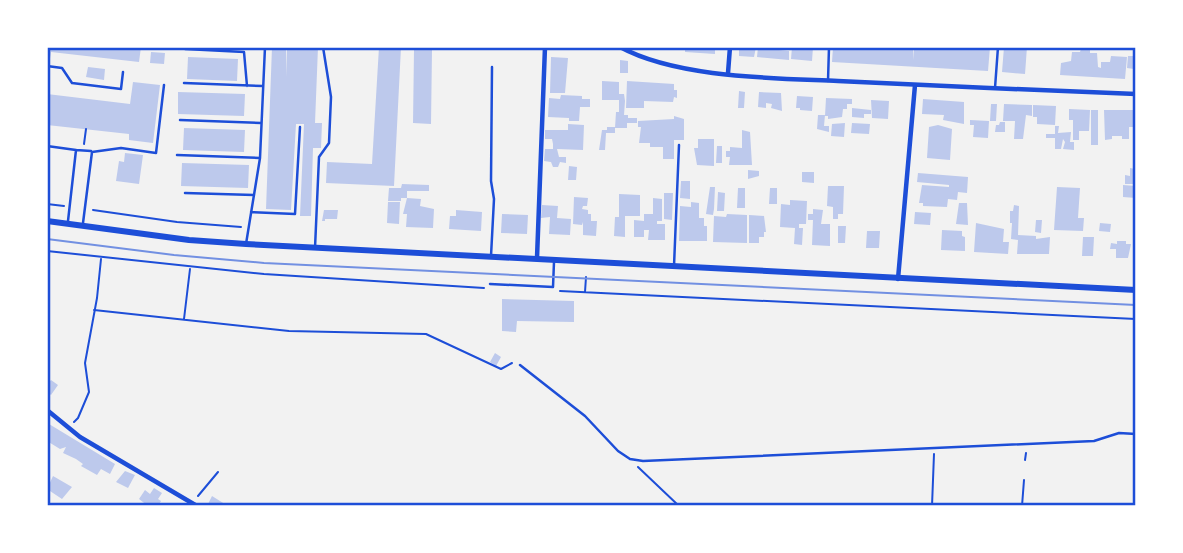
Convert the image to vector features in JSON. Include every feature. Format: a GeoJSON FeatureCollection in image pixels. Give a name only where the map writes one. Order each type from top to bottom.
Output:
{"type":"FeatureCollection","features":[{"type":"Feature","properties":{"kind":"main road"},"geometry":{"type":"LineString","coordinates":[[47,221],[189,240],[246,244],[1136,290]]}},
{"type":"Feature","properties":{"kind":"street"},"geometry":{"type":"LineString","coordinates":[[537,258],[545,47]]}},
{"type":"Feature","properties":{"kind":"street"},"geometry":{"type":"LineString","coordinates":[[620,47],[658,64],[728,73],[828,81],[1136,94]]}},
{"type":"Feature","properties":{"kind":"street"},"geometry":{"type":"LineString","coordinates":[[728,73],[730,47]]}},
{"type":"Feature","properties":{"kind":"street"},"geometry":{"type":"LineString","coordinates":[[898,279],[915,85]]}},
{"type":"Feature","properties":{"kind":"street"},"geometry":{"type":"LineString","coordinates":[[47,410],[80,437],[195,504]]}},
{"type":"Feature","properties":{"kind":"lane"},"geometry":{"type":"LineString","coordinates":[[246,244],[260,158],[265,47]]}},
{"type":"Feature","properties":{"kind":"lane"},"geometry":{"type":"LineString","coordinates":[[315,248],[319,157],[330,143],[331,97],[323,47]]}},
{"type":"Feature","properties":{"kind":"lane"},"geometry":{"type":"LineString","coordinates":[[828,81],[830,47]]}},
{"type":"Feature","properties":{"kind":"lane"},"geometry":{"type":"LineString","coordinates":[[995,89],[998,47]]}},
{"type":"Feature","properties":{"kind":"lane"},"geometry":{"type":"LineString","coordinates":[[185,49],[244,50],[247,86]]}},
{"type":"Feature","properties":{"kind":"lane"},"geometry":{"type":"LineString","coordinates":[[47,66],[62,68],[72,83],[121,89],[123,72]]}},
{"type":"Feature","properties":{"kind":"lane"},"geometry":{"type":"LineString","coordinates":[[491,256],[494,199],[491,181],[492,68]]}},
{"type":"Feature","properties":{"kind":"lane"},"geometry":{"type":"LineString","coordinates":[[184,83],[263,86]]}},
{"type":"Feature","properties":{"kind":"lane"},"geometry":{"type":"LineString","coordinates":[[47,146],[92,152],[121,148],[156,153],[164,85]]}},
{"type":"Feature","properties":{"kind":"lane"},"geometry":{"type":"LineString","coordinates":[[180,120],[261,123]]}},
{"type":"Feature","properties":{"kind":"lane"},"geometry":{"type":"LineString","coordinates":[[251,212],[295,214],[300,127]]}},
{"type":"Feature","properties":{"kind":"lane"},"geometry":{"type":"LineString","coordinates":[[674,266],[679,145]]}},
{"type":"Feature","properties":{"kind":"lane"},"geometry":{"type":"LineString","coordinates":[[67,224],[76,150]]}},
{"type":"Feature","properties":{"kind":"lane"},"geometry":{"type":"LineString","coordinates":[[82,226],[92,152]]}},
{"type":"Feature","properties":{"kind":"lane"},"geometry":{"type":"LineString","coordinates":[[177,155],[260,158]]}},
{"type":"Feature","properties":{"kind":"lane"},"geometry":{"type":"LineString","coordinates":[[185,193],[254,195]]}},
{"type":"Feature","properties":{"kind":"lane"},"geometry":{"type":"LineString","coordinates":[[490,284],[553,287],[554,259]]}},
{"type":"Feature","properties":{"kind":"lane"},"geometry":{"type":"LineString","coordinates":[[520,365],[584,416],[618,451],[630,459],[1094,442],[1119,433],[1136,435]]}},
{"type":"Feature","properties":{"kind":"path"},"geometry":{"type":"LineString","coordinates":[[47,204],[70,206]]}},
{"type":"Feature","properties":{"kind":"path"},"geometry":{"type":"LineString","coordinates":[[85,208],[177,222],[249,227]]}},
{"type":"Feature","properties":{"kind":"path"},"geometry":{"type":"LineString","coordinates":[[47,251],[264,274],[485,288]]}},
{"type":"Feature","properties":{"kind":"path"},"geometry":{"type":"LineString","coordinates":[[69,427],[78,418],[89,392],[85,363],[101,258]]}},
{"type":"Feature","properties":{"kind":"path"},"geometry":{"type":"LineString","coordinates":[[184,320],[190,266]]}},
{"type":"Feature","properties":{"kind":"path"},"geometry":{"type":"LineString","coordinates":[[585,293],[586,277]]}},
{"type":"Feature","properties":{"kind":"path"},"geometry":{"type":"LineString","coordinates":[[560,291],[1136,319]]}},
{"type":"Feature","properties":{"kind":"path"},"geometry":{"type":"LineString","coordinates":[[94,310],[289,331],[426,334],[501,369],[511,362],[520,365]]}},
{"type":"Feature","properties":{"kind":"path"},"geometry":{"type":"LineString","coordinates":[[1025,460],[1027,445]]}},
{"type":"Feature","properties":{"kind":"path"},"geometry":{"type":"LineString","coordinates":[[932,506],[934,449]]}},
{"type":"Feature","properties":{"kind":"path"},"geometry":{"type":"LineString","coordinates":[[630,459],[679,506]]}},
{"type":"Feature","properties":{"kind":"path"},"geometry":{"type":"LineString","coordinates":[[195,504],[218,472]]}},
{"type":"Feature","properties":{"kind":"path"},"geometry":{"type":"LineString","coordinates":[[1022,506],[1024,480]]}},
{"type":"Feature","properties":{"kind":"building"},"geometry":{"type":"Polygon","coordinates":[[[47,47],[141,47],[139,62],[51,52],[47,65],[47,47]]]}},
{"type":"Feature","properties":{"kind":"building"},"geometry":{"type":"Polygon","coordinates":[[[272,47],[286,47],[286,77],[287,47],[318,47],[315,123],[322,123],[321,148],[313,148],[311,216],[300,216],[304,124],[296,124],[291,210],[266,209],[272,47]]]}},
{"type":"Feature","properties":{"kind":"building"},"geometry":{"type":"Polygon","coordinates":[[[379,47],[401,47],[394,186],[326,183],[327,162],[372,164],[379,47]]]}},
{"type":"Feature","properties":{"kind":"building"},"geometry":{"type":"Polygon","coordinates":[[[420,47],[432,50],[431,124],[413,123],[414,50],[420,50],[420,47]]]}},
{"type":"Feature","properties":{"kind":"building"},"geometry":{"type":"Polygon","coordinates":[[[685,47],[715,47],[715,54],[685,52],[685,47]]]}},
{"type":"Feature","properties":{"kind":"building"},"geometry":{"type":"Polygon","coordinates":[[[739,47],[756,47],[754,57],[739,56],[739,47]]]}},
{"type":"Feature","properties":{"kind":"building"},"geometry":{"type":"Polygon","coordinates":[[[758,47],[779,47],[779,50],[789,51],[789,60],[757,57],[758,47]]]}},
{"type":"Feature","properties":{"kind":"building"},"geometry":{"type":"Polygon","coordinates":[[[792,47],[813,47],[812,61],[791,59],[792,47]]]}},
{"type":"Feature","properties":{"kind":"building"},"geometry":{"type":"Polygon","coordinates":[[[833,47],[913,47],[914,60],[914,47],[990,47],[988,71],[832,62],[833,47]]]}},
{"type":"Feature","properties":{"kind":"building"},"geometry":{"type":"Polygon","coordinates":[[[1004,47],[1027,47],[1025,74],[1002,72],[1004,47]]]}},
{"type":"Feature","properties":{"kind":"building"},"geometry":{"type":"Polygon","coordinates":[[[1081,49],[1090,49],[1090,53],[1097,53],[1098,67],[1101,68],[1101,62],[1110,62],[1111,56],[1127,57],[1125,79],[1060,75],[1061,63],[1071,61],[1072,52],[1080,52],[1081,49]]]}},
{"type":"Feature","properties":{"kind":"building"},"geometry":{"type":"Polygon","coordinates":[[[151,52],[165,53],[164,64],[150,63],[151,52]]]}},
{"type":"Feature","properties":{"kind":"building"},"geometry":{"type":"Polygon","coordinates":[[[1128,56],[1134,56],[1134,69],[1127,68],[1128,56]]]}},
{"type":"Feature","properties":{"kind":"building"},"geometry":{"type":"Polygon","coordinates":[[[188,57],[238,59],[237,81],[187,79],[188,57]]]}},
{"type":"Feature","properties":{"kind":"building"},"geometry":{"type":"Polygon","coordinates":[[[551,57],[568,58],[565,93],[550,93],[551,57]]]}},
{"type":"Feature","properties":{"kind":"building"},"geometry":{"type":"Polygon","coordinates":[[[620,60],[628,61],[628,73],[620,73],[620,60]]]}},
{"type":"Feature","properties":{"kind":"building"},"geometry":{"type":"Polygon","coordinates":[[[88,67],[105,69],[104,80],[86,77],[88,67]]]}},
{"type":"Feature","properties":{"kind":"building"},"geometry":{"type":"Polygon","coordinates":[[[602,81],[619,82],[619,94],[624,94],[624,115],[637,118],[637,123],[627,123],[627,128],[615,128],[619,100],[602,100],[602,81]]]}},
{"type":"Feature","properties":{"kind":"building"},"geometry":{"type":"Polygon","coordinates":[[[627,81],[674,84],[677,98],[674,97],[673,102],[644,101],[644,108],[626,108],[627,81]]]}},
{"type":"Feature","properties":{"kind":"building"},"geometry":{"type":"Polygon","coordinates":[[[133,82],[160,85],[153,143],[129,140],[129,134],[47,125],[47,94],[130,104],[133,82]]]}},
{"type":"Feature","properties":{"kind":"building"},"geometry":{"type":"Polygon","coordinates":[[[739,91],[745,92],[744,108],[738,108],[739,91]]]}},
{"type":"Feature","properties":{"kind":"building"},"geometry":{"type":"Polygon","coordinates":[[[178,92],[245,94],[244,116],[178,114],[178,92]]]}},
{"type":"Feature","properties":{"kind":"building"},"geometry":{"type":"Polygon","coordinates":[[[759,92],[781,93],[782,111],[771,108],[772,104],[766,103],[766,108],[758,107],[759,92]]]}},
{"type":"Feature","properties":{"kind":"building"},"geometry":{"type":"Polygon","coordinates":[[[561,95],[590,99],[590,107],[580,107],[579,121],[548,117],[549,98],[560,99],[561,95]]]}},
{"type":"Feature","properties":{"kind":"building"},"geometry":{"type":"Polygon","coordinates":[[[797,96],[813,97],[812,111],[796,108],[797,96]]]}},
{"type":"Feature","properties":{"kind":"building"},"geometry":{"type":"Polygon","coordinates":[[[826,98],[852,99],[852,104],[847,104],[847,109],[843,109],[842,117],[828,119],[828,116],[825,116],[826,98]]]}},
{"type":"Feature","properties":{"kind":"building"},"geometry":{"type":"Polygon","coordinates":[[[923,99],[964,102],[964,124],[943,120],[944,115],[922,114],[923,99]]]}},
{"type":"Feature","properties":{"kind":"building"},"geometry":{"type":"Polygon","coordinates":[[[871,100],[889,101],[888,119],[872,118],[871,100]]]}},
{"type":"Feature","properties":{"kind":"building"},"geometry":{"type":"Polygon","coordinates":[[[991,104],[997,104],[996,121],[990,121],[991,104]]]}},
{"type":"Feature","properties":{"kind":"building"},"geometry":{"type":"Polygon","coordinates":[[[1004,104],[1032,105],[1032,116],[1026,115],[1023,139],[1014,139],[1015,121],[1003,121],[1004,104]]]}},
{"type":"Feature","properties":{"kind":"building"},"geometry":{"type":"Polygon","coordinates":[[[1033,105],[1056,106],[1055,125],[1037,124],[1037,117],[1033,117],[1033,105]]]}},
{"type":"Feature","properties":{"kind":"building"},"geometry":{"type":"Polygon","coordinates":[[[852,108],[871,110],[871,114],[864,114],[864,118],[852,117],[852,108]]]}},
{"type":"Feature","properties":{"kind":"building"},"geometry":{"type":"Polygon","coordinates":[[[1069,109],[1090,110],[1089,131],[1079,131],[1079,140],[1073,140],[1073,120],[1069,120],[1069,109]]]}},
{"type":"Feature","properties":{"kind":"building"},"geometry":{"type":"Polygon","coordinates":[[[1091,110],[1098,110],[1098,145],[1091,145],[1091,110]]]}},
{"type":"Feature","properties":{"kind":"building"},"geometry":{"type":"Polygon","coordinates":[[[1104,110],[1136,110],[1136,127],[1129,127],[1129,139],[1112,136],[1112,139],[1105,140],[1104,110]]]}},
{"type":"Feature","properties":{"kind":"building"},"geometry":{"type":"Polygon","coordinates":[[[818,115],[825,115],[824,126],[829,126],[829,132],[817,129],[818,115]]]}},
{"type":"Feature","properties":{"kind":"building"},"geometry":{"type":"Polygon","coordinates":[[[674,116],[684,119],[684,140],[674,140],[674,159],[663,159],[663,147],[650,147],[650,143],[639,143],[641,127],[638,127],[638,121],[674,119],[674,116]]]}},
{"type":"Feature","properties":{"kind":"building"},"geometry":{"type":"Polygon","coordinates":[[[970,120],[989,121],[988,138],[973,137],[974,125],[970,125],[970,120]]]}},
{"type":"Feature","properties":{"kind":"building"},"geometry":{"type":"Polygon","coordinates":[[[1005,122],[1005,132],[995,132],[996,125],[1005,122]]]}},
{"type":"Feature","properties":{"kind":"building"},"geometry":{"type":"Polygon","coordinates":[[[845,123],[844,137],[831,136],[832,124],[845,123]]]}},
{"type":"Feature","properties":{"kind":"building"},"geometry":{"type":"Polygon","coordinates":[[[852,123],[870,124],[869,134],[851,133],[852,123]]]}},
{"type":"Feature","properties":{"kind":"building"},"geometry":{"type":"Polygon","coordinates":[[[568,124],[584,125],[583,150],[557,149],[559,157],[566,157],[566,163],[560,162],[558,167],[553,167],[551,162],[544,161],[545,149],[553,149],[552,139],[545,139],[545,130],[568,130],[568,124]]]}},
{"type":"Feature","properties":{"kind":"building"},"geometry":{"type":"Polygon","coordinates":[[[938,125],[952,129],[950,160],[927,158],[929,127],[938,125]]]}},
{"type":"Feature","properties":{"kind":"building"},"geometry":{"type":"Polygon","coordinates":[[[1055,126],[1059,126],[1058,133],[1071,132],[1070,142],[1074,142],[1074,150],[1063,149],[1063,139],[1061,149],[1055,149],[1055,138],[1046,138],[1046,134],[1055,134],[1055,126]]]}},
{"type":"Feature","properties":{"kind":"building"},"geometry":{"type":"Polygon","coordinates":[[[607,127],[615,127],[615,133],[606,133],[605,150],[599,150],[602,130],[607,130],[607,127]]]}},
{"type":"Feature","properties":{"kind":"building"},"geometry":{"type":"Polygon","coordinates":[[[184,128],[245,130],[244,152],[183,150],[184,128]]]}},
{"type":"Feature","properties":{"kind":"building"},"geometry":{"type":"Polygon","coordinates":[[[742,130],[750,132],[752,165],[729,165],[730,157],[726,157],[726,151],[730,151],[730,147],[742,148],[742,130]]]}},
{"type":"Feature","properties":{"kind":"building"},"geometry":{"type":"Polygon","coordinates":[[[698,139],[714,139],[714,166],[697,165],[694,148],[698,148],[698,139]]]}},
{"type":"Feature","properties":{"kind":"building"},"geometry":{"type":"Polygon","coordinates":[[[717,146],[722,146],[722,163],[716,163],[717,146]]]}},
{"type":"Feature","properties":{"kind":"building"},"geometry":{"type":"Polygon","coordinates":[[[125,153],[143,155],[139,184],[116,181],[119,161],[124,162],[125,153]]]}},
{"type":"Feature","properties":{"kind":"building"},"geometry":{"type":"Polygon","coordinates":[[[182,163],[249,165],[248,188],[181,186],[182,163]]]}},
{"type":"Feature","properties":{"kind":"building"},"geometry":{"type":"Polygon","coordinates":[[[569,166],[577,167],[576,180],[568,180],[569,166]]]}},
{"type":"Feature","properties":{"kind":"building"},"geometry":{"type":"Polygon","coordinates":[[[1130,168],[1135,169],[1135,184],[1125,184],[1125,175],[1130,176],[1130,168]]]}},
{"type":"Feature","properties":{"kind":"building"},"geometry":{"type":"Polygon","coordinates":[[[748,170],[759,171],[759,176],[748,179],[748,170]]]}},
{"type":"Feature","properties":{"kind":"building"},"geometry":{"type":"Polygon","coordinates":[[[802,172],[814,172],[814,183],[802,182],[802,172]]]}},
{"type":"Feature","properties":{"kind":"building"},"geometry":{"type":"Polygon","coordinates":[[[918,173],[968,177],[967,193],[958,192],[957,200],[948,199],[947,207],[923,206],[923,203],[919,203],[922,185],[949,185],[917,182],[918,173]]]}},
{"type":"Feature","properties":{"kind":"building"},"geometry":{"type":"Polygon","coordinates":[[[681,181],[690,181],[690,199],[680,198],[681,181]]]}},
{"type":"Feature","properties":{"kind":"building"},"geometry":{"type":"Polygon","coordinates":[[[402,184],[429,185],[429,191],[407,191],[407,198],[388,201],[389,188],[401,188],[402,184]]]}},
{"type":"Feature","properties":{"kind":"building"},"geometry":{"type":"Polygon","coordinates":[[[1123,185],[1136,186],[1136,198],[1123,197],[1123,185]]]}},
{"type":"Feature","properties":{"kind":"building"},"geometry":{"type":"Polygon","coordinates":[[[828,186],[844,186],[843,214],[838,214],[838,219],[833,219],[833,207],[827,206],[828,186]]]}},
{"type":"Feature","properties":{"kind":"building"},"geometry":{"type":"Polygon","coordinates":[[[710,187],[715,187],[713,215],[706,214],[710,187]]]}},
{"type":"Feature","properties":{"kind":"building"},"geometry":{"type":"Polygon","coordinates":[[[1057,187],[1080,188],[1078,218],[1084,218],[1083,231],[1054,230],[1057,187]]]}},
{"type":"Feature","properties":{"kind":"building"},"geometry":{"type":"Polygon","coordinates":[[[738,188],[745,188],[745,208],[737,208],[738,188]]]}},
{"type":"Feature","properties":{"kind":"building"},"geometry":{"type":"Polygon","coordinates":[[[770,188],[777,188],[777,204],[769,204],[770,188]]]}},
{"type":"Feature","properties":{"kind":"building"},"geometry":{"type":"Polygon","coordinates":[[[718,192],[725,193],[724,211],[717,211],[718,192]]]}},
{"type":"Feature","properties":{"kind":"building"},"geometry":{"type":"Polygon","coordinates":[[[664,193],[673,193],[672,220],[664,219],[664,193]]]}},
{"type":"Feature","properties":{"kind":"building"},"geometry":{"type":"Polygon","coordinates":[[[619,194],[640,195],[640,216],[625,216],[625,237],[614,236],[615,217],[619,217],[619,194]]]}},
{"type":"Feature","properties":{"kind":"building"},"geometry":{"type":"Polygon","coordinates":[[[574,197],[588,198],[587,206],[582,209],[591,214],[591,221],[597,221],[596,236],[583,235],[583,222],[582,225],[573,224],[574,197]]]}},
{"type":"Feature","properties":{"kind":"building"},"geometry":{"type":"Polygon","coordinates":[[[407,198],[421,199],[420,206],[434,209],[433,228],[406,227],[407,214],[403,214],[407,198]]]}},
{"type":"Feature","properties":{"kind":"building"},"geometry":{"type":"Polygon","coordinates":[[[653,198],[662,199],[662,221],[657,221],[657,224],[665,224],[665,240],[648,240],[649,230],[644,230],[644,237],[634,237],[634,220],[644,221],[644,214],[653,214],[653,198]]]}},
{"type":"Feature","properties":{"kind":"building"},"geometry":{"type":"Polygon","coordinates":[[[790,200],[807,201],[806,224],[799,224],[799,228],[803,228],[802,245],[794,244],[795,228],[780,227],[781,204],[790,205],[790,200]]]}},
{"type":"Feature","properties":{"kind":"building"},"geometry":{"type":"Polygon","coordinates":[[[388,202],[400,202],[399,224],[387,223],[388,202]]]}},
{"type":"Feature","properties":{"kind":"building"},"geometry":{"type":"Polygon","coordinates":[[[691,202],[699,203],[699,218],[704,218],[704,226],[707,226],[707,241],[679,241],[680,206],[691,207],[691,202]]]}},
{"type":"Feature","properties":{"kind":"building"},"geometry":{"type":"Polygon","coordinates":[[[959,203],[967,203],[968,225],[956,224],[959,203]]]}},
{"type":"Feature","properties":{"kind":"building"},"geometry":{"type":"Polygon","coordinates":[[[542,205],[558,206],[557,218],[571,219],[570,235],[549,234],[550,217],[541,218],[542,205]]]}},
{"type":"Feature","properties":{"kind":"building"},"geometry":{"type":"Polygon","coordinates":[[[1014,205],[1019,206],[1018,235],[1036,236],[1036,239],[1050,237],[1049,254],[1017,254],[1018,240],[1011,239],[1010,223],[1010,211],[1013,211],[1014,205]]]}},
{"type":"Feature","properties":{"kind":"building"},"geometry":{"type":"Polygon","coordinates":[[[813,209],[823,210],[821,224],[830,224],[830,246],[812,245],[813,220],[808,220],[808,214],[813,214],[813,209]]]}},
{"type":"Feature","properties":{"kind":"building"},"geometry":{"type":"Polygon","coordinates":[[[324,210],[338,210],[337,219],[322,221],[324,210]]]}},
{"type":"Feature","properties":{"kind":"building"},"geometry":{"type":"Polygon","coordinates":[[[456,210],[482,212],[481,231],[449,229],[450,216],[456,216],[456,210]]]}},
{"type":"Feature","properties":{"kind":"building"},"geometry":{"type":"Polygon","coordinates":[[[915,212],[931,213],[930,225],[914,224],[915,212]]]}},
{"type":"Feature","properties":{"kind":"building"},"geometry":{"type":"Polygon","coordinates":[[[502,214],[528,215],[527,234],[501,233],[502,214]]]}},
{"type":"Feature","properties":{"kind":"building"},"geometry":{"type":"Polygon","coordinates":[[[727,214],[747,215],[747,243],[713,242],[714,216],[726,217],[727,214]]]}},
{"type":"Feature","properties":{"kind":"building"},"geometry":{"type":"Polygon","coordinates":[[[749,215],[764,216],[766,232],[764,237],[759,237],[759,243],[749,243],[749,215]]]}},
{"type":"Feature","properties":{"kind":"building"},"geometry":{"type":"Polygon","coordinates":[[[1036,220],[1042,220],[1041,233],[1035,232],[1036,220]]]}},
{"type":"Feature","properties":{"kind":"building"},"geometry":{"type":"Polygon","coordinates":[[[976,223],[1004,229],[1003,242],[1009,242],[1008,254],[974,252],[976,223]]]}},
{"type":"Feature","properties":{"kind":"building"},"geometry":{"type":"Polygon","coordinates":[[[1100,223],[1111,224],[1110,232],[1099,231],[1100,223]]]}},
{"type":"Feature","properties":{"kind":"building"},"geometry":{"type":"Polygon","coordinates":[[[838,226],[846,226],[845,243],[838,243],[838,226]]]}},
{"type":"Feature","properties":{"kind":"building"},"geometry":{"type":"Polygon","coordinates":[[[942,230],[962,231],[965,251],[941,250],[942,230]]]}},
{"type":"Feature","properties":{"kind":"building"},"geometry":{"type":"Polygon","coordinates":[[[867,231],[880,231],[879,248],[866,248],[867,231]]]}},
{"type":"Feature","properties":{"kind":"building"},"geometry":{"type":"Polygon","coordinates":[[[1083,237],[1094,237],[1093,256],[1082,256],[1083,237]]]}},
{"type":"Feature","properties":{"kind":"building"},"geometry":{"type":"Polygon","coordinates":[[[1117,241],[1131,244],[1128,258],[1116,258],[1116,249],[1110,249],[1111,243],[1117,244],[1117,241]]]}},
{"type":"Feature","properties":{"kind":"building"},"geometry":{"type":"Polygon","coordinates":[[[502,299],[574,301],[574,322],[517,321],[516,332],[502,331],[502,299]]]}},
{"type":"Feature","properties":{"kind":"building"},"geometry":{"type":"Polygon","coordinates":[[[495,353],[501,357],[496,366],[490,362],[495,353]]]}},
{"type":"Feature","properties":{"kind":"building"},"geometry":{"type":"Polygon","coordinates":[[[51,380],[58,385],[51,395],[47,392],[47,385],[51,380]]]}},
{"type":"Feature","properties":{"kind":"building"},"geometry":{"type":"Polygon","coordinates":[[[49,424],[115,464],[110,474],[101,469],[97,475],[63,453],[66,447],[60,449],[47,441],[49,424]]]}},
{"type":"Feature","properties":{"kind":"building"},"geometry":{"type":"Polygon","coordinates":[[[125,471],[135,475],[128,488],[116,482],[125,471]]]}},
{"type":"Feature","properties":{"kind":"building"},"geometry":{"type":"Polygon","coordinates":[[[53,476],[72,487],[62,499],[47,489],[53,476]]]}},
{"type":"Feature","properties":{"kind":"building"},"geometry":{"type":"Polygon","coordinates":[[[154,488],[162,493],[158,499],[161,501],[158,506],[148,506],[139,499],[145,490],[150,494],[154,488]]]}},
{"type":"Feature","properties":{"kind":"building"},"geometry":{"type":"Polygon","coordinates":[[[212,496],[228,506],[207,506],[212,496]]]}},
{"type":"Feature","properties":{"kind":"tram line"},"geometry":{"type":"LineString","coordinates":[[47,239],[264,263],[1136,305]]}}]}
